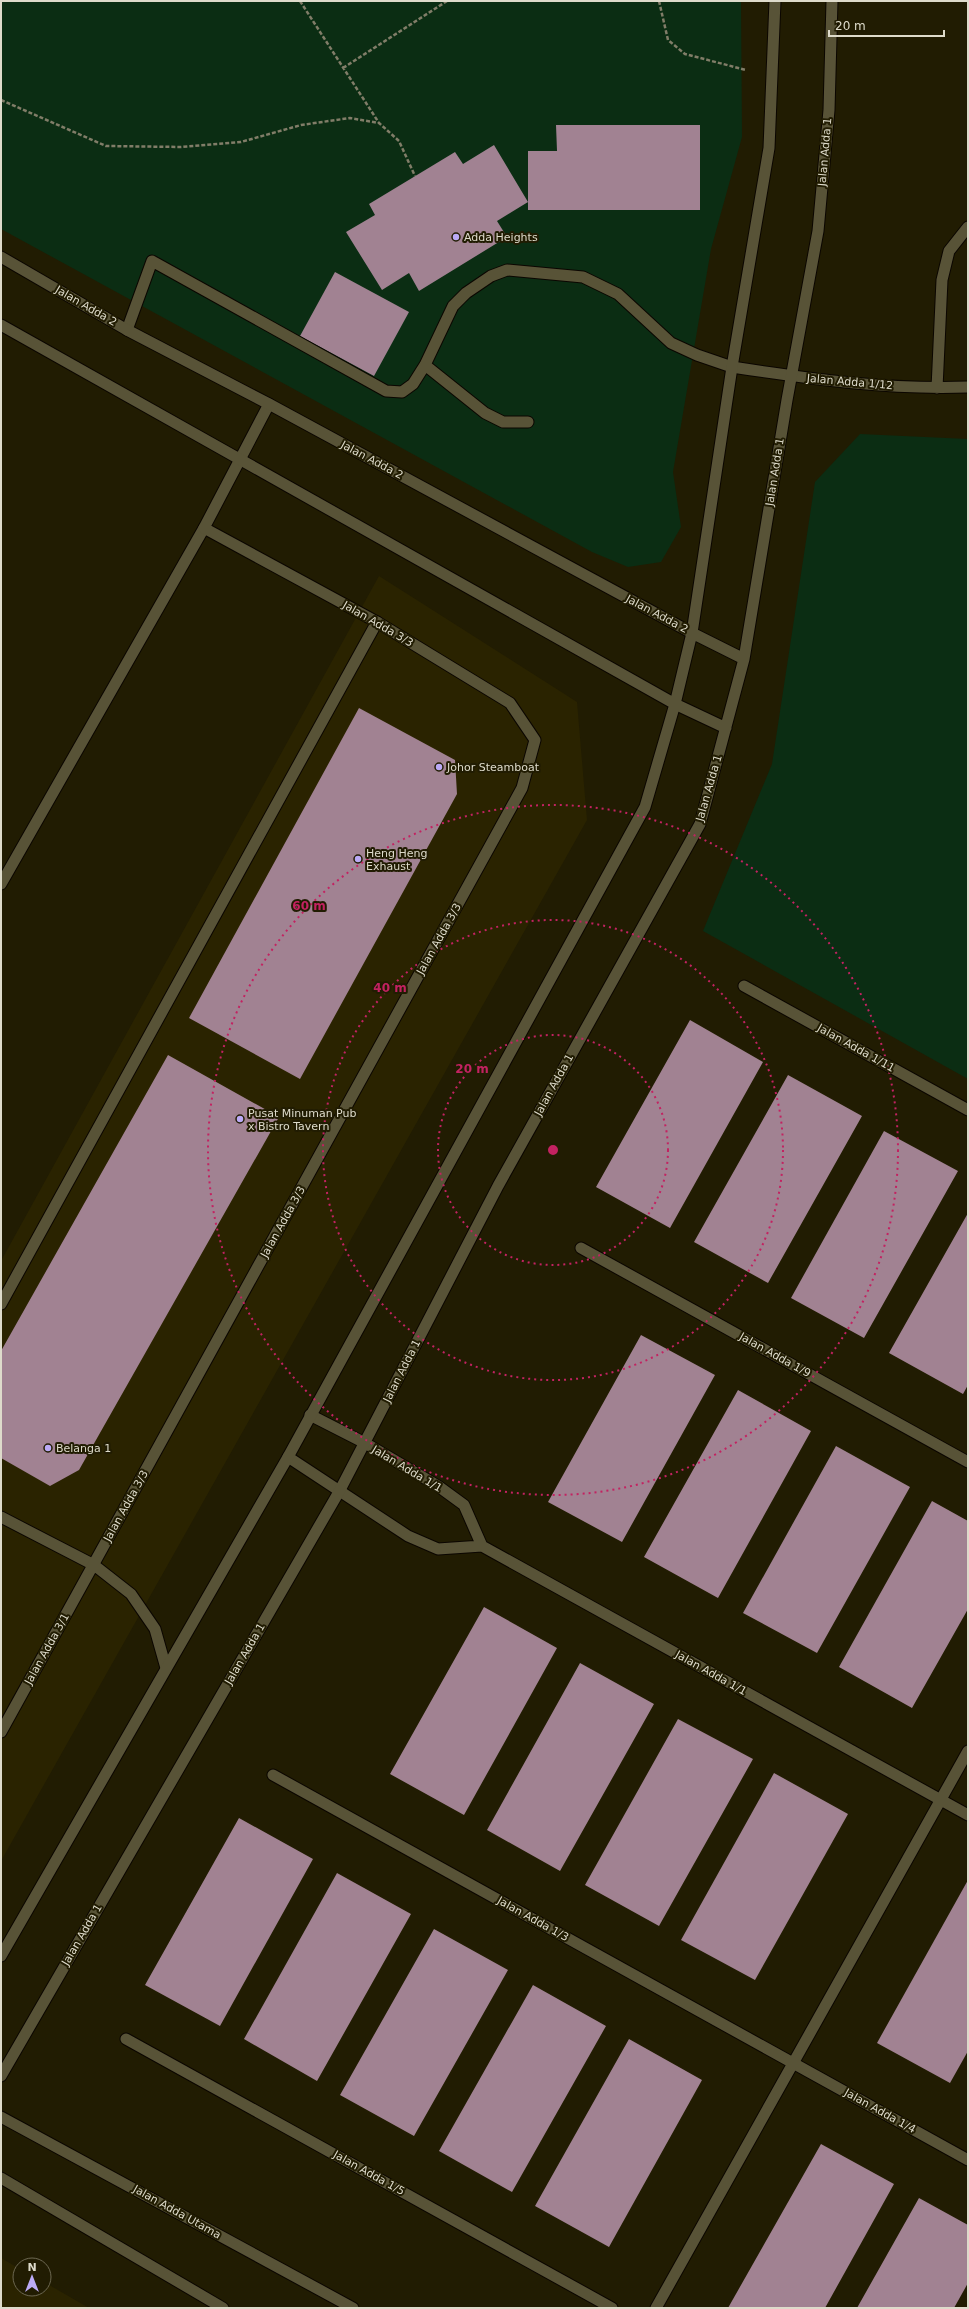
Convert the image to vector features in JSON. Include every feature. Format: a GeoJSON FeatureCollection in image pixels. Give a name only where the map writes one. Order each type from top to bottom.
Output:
{"type":"FeatureCollection","features":[{"type":"Feature","properties":{"kind":"street"},"geometry":{"type":"LineString","coordinates":[[1,1956],[288,1456],[645,808],[675,704],[692,633],[732,367],[769,148],[775,1]]}},
{"type":"Feature","properties":{"kind":"street","name":"Jalan Adda 1"},"geometry":{"type":"LineString","coordinates":[[1,2076],[340,1490],[498,1186],[700,824],[744,659],[818,231],[829,110],[832,1]]}},
{"type":"Feature","properties":{"kind":"street"},"geometry":{"type":"LineString","coordinates":[[937,388],[942,280],[949,251],[968,227]]}},
{"type":"Feature","properties":{"kind":"street","name":"Jalan Adda 2"},"geometry":{"type":"LineString","coordinates":[[1,257],[127,330],[270,404],[692,633],[744,659]]}},
{"type":"Feature","properties":{"kind":"street","name":"Jalan Adda 1/12"},"geometry":{"type":"LineString","coordinates":[[127,330],[152,261],[386,391],[402,392],[413,384],[425,366],[453,306],[466,293],[491,276],[507,270],[583,277],[618,294],[671,343],[697,355],[732,367],[840,382],[937,388],[968,387]]}},
{"type":"Feature","properties":{"kind":"street"},"geometry":{"type":"LineString","coordinates":[[1,325],[239,461],[675,704],[726,728]]}},
{"type":"Feature","properties":{"kind":"street"},"geometry":{"type":"LineString","coordinates":[[425,366],[486,413],[503,422],[528,422]]}},
{"type":"Feature","properties":{"kind":"street"},"geometry":{"type":"LineString","coordinates":[[1,884],[204,528],[270,404]]}},
{"type":"Feature","properties":{"kind":"street","name":"Jalan Adda 3/3"},"geometry":{"type":"LineString","coordinates":[[94,1565],[522,788],[535,740],[510,703],[378,622],[204,528]]}},
{"type":"Feature","properties":{"kind":"street"},"geometry":{"type":"LineString","coordinates":[[1,1304],[378,622]]}},
{"type":"Feature","properties":{"kind":"street","name":"Jalan Adda 1/11"},"geometry":{"type":"LineString","coordinates":[[744,986],[968,1110]]}},
{"type":"Feature","properties":{"kind":"street","name":"Jalan Adda 1/9"},"geometry":{"type":"LineString","coordinates":[[581,1248],[968,1462]]}},
{"type":"Feature","properties":{"kind":"street","name":"Jalan Adda 1/1"},"geometry":{"type":"LineString","coordinates":[[310,1415],[365,1443],[438,1486],[464,1505],[482,1546],[968,1815]]}},
{"type":"Feature","properties":{"kind":"street"},"geometry":{"type":"LineString","coordinates":[[288,1456],[408,1536],[438,1549],[482,1546]]}},
{"type":"Feature","properties":{"kind":"street"},"geometry":{"type":"LineString","coordinates":[[1,1517],[94,1565],[131,1594],[155,1629],[166,1668]]}},
{"type":"Feature","properties":{"kind":"street","name":"Jalan Adda 3/1"},"geometry":{"type":"LineString","coordinates":[[1,1732],[94,1565]]}},
{"type":"Feature","properties":{"kind":"street"},"geometry":{"type":"LineString","coordinates":[[656,2308],[968,1751]]}},
{"type":"Feature","properties":{"kind":"street","name":"Jalan Adda 1/3"},"geometry":{"type":"LineString","coordinates":[[273,1775],[793,2063]]}},
{"type":"Feature","properties":{"kind":"street","name":"Jalan Adda 1/5"},"geometry":{"type":"LineString","coordinates":[[126,2039],[612,2308]]}},
{"type":"Feature","properties":{"kind":"street","name":"Jalan Adda 1/4"},"geometry":{"type":"LineString","coordinates":[[793,2063],[968,2160]]}},
{"type":"Feature","properties":{"kind":"street","name":"Jalan Adda Utama"},"geometry":{"type":"LineString","coordinates":[[1,2116],[353,2308]]}},
{"type":"Feature","properties":{"kind":"street"},"geometry":{"type":"LineString","coordinates":[[1,2178],[223,2308]]}},
{"type":"Feature","properties":{"kind":"path"},"geometry":{"type":"LineString","coordinates":[[300,1],[379,123],[399,141],[415,176]]}},
{"type":"Feature","properties":{"kind":"path"},"geometry":{"type":"LineString","coordinates":[[343,68],[447,1]]}},
{"type":"Feature","properties":{"kind":"path"},"geometry":{"type":"LineString","coordinates":[[659,1],[668,40],[685,54],[773,77]]}},
{"type":"Feature","properties":{"kind":"path"},"geometry":{"type":"LineString","coordinates":[[1,100],[106,146],[196,146],[241,142],[301,125],[350,118],[379,123]]}},
{"type":"Feature","properties":{"kind":"shaded area","name":"Belanga 1"},"geometry":{"type":"Polygon","coordinates":[[[379,576],[577,702],[587,820],[1,1861],[1,1261],[379,576]]]}},
{"type":"Feature","properties":{"kind":"shaded area"},"geometry":{"type":"Polygon","coordinates":[[[1,2258],[12,2264],[12,2297],[52,2297],[52,2287],[89,2308],[1,2308],[1,2258]]]}},
{"type":"Feature","properties":{"kind":"green space"},"geometry":{"type":"Polygon","coordinates":[[[1,1],[741,1],[742,137],[711,249],[673,472],[681,527],[661,562],[628,567],[592,552],[1,229],[1,1]]]}},
{"type":"Feature","properties":{"kind":"green space"},"geometry":{"type":"Polygon","coordinates":[[[860,434],[968,439],[968,1079],[703,931],[772,764],[815,482],[860,434]]]}},
{"type":"Feature","properties":{"kind":"building"},"geometry":{"type":"Polygon","coordinates":[[[556,125],[700,125],[700,210],[528,210],[528,151],[557,151],[556,125]]]}},
{"type":"Feature","properties":{"kind":"building"},"geometry":{"type":"Polygon","coordinates":[[[494,145],[528,202],[497,221],[507,237],[419,291],[409,273],[382,290],[346,232],[375,215],[369,204],[455,152],[463,164],[494,145]]]}},
{"type":"Feature","properties":{"kind":"building"},"geometry":{"type":"Polygon","coordinates":[[[335,272],[409,312],[374,376],[300,336],[335,272]]]}},
{"type":"Feature","properties":{"kind":"building"},"geometry":{"type":"Polygon","coordinates":[[[359,708],[455,760],[457,794],[300,1079],[189,1018],[359,708]]]}},
{"type":"Feature","properties":{"kind":"building"},"geometry":{"type":"Polygon","coordinates":[[[690,1020],[763,1062],[670,1228],[596,1187],[690,1020]]]}},
{"type":"Feature","properties":{"kind":"building"},"geometry":{"type":"Polygon","coordinates":[[[168,1055],[279,1117],[79,1470],[50,1486],[1,1458],[1,1351],[168,1055]]]}},
{"type":"Feature","properties":{"kind":"building"},"geometry":{"type":"Polygon","coordinates":[[[788,1075],[862,1116],[768,1283],[694,1242],[788,1075]]]}},
{"type":"Feature","properties":{"kind":"building"},"geometry":{"type":"Polygon","coordinates":[[[884,1131],[958,1171],[864,1338],[791,1298],[884,1131]]]}},
{"type":"Feature","properties":{"kind":"building"},"geometry":{"type":"Polygon","coordinates":[[[968,1213],[968,1385],[963,1394],[889,1353],[968,1213]]]}},
{"type":"Feature","properties":{"kind":"building"},"geometry":{"type":"Polygon","coordinates":[[[641,1335],[715,1375],[622,1542],[548,1502],[641,1335]]]}},
{"type":"Feature","properties":{"kind":"building"},"geometry":{"type":"Polygon","coordinates":[[[738,1390],[811,1431],[718,1598],[644,1557],[738,1390]]]}},
{"type":"Feature","properties":{"kind":"building"},"geometry":{"type":"Polygon","coordinates":[[[836,1446],[910,1487],[817,1653],[743,1613],[836,1446]]]}},
{"type":"Feature","properties":{"kind":"building"},"geometry":{"type":"Polygon","coordinates":[[[932,1501],[968,1521],[968,1609],[912,1708],[839,1667],[932,1501]]]}},
{"type":"Feature","properties":{"kind":"building"},"geometry":{"type":"Polygon","coordinates":[[[484,1607],[557,1648],[464,1815],[390,1774],[484,1607]]]}},
{"type":"Feature","properties":{"kind":"building"},"geometry":{"type":"Polygon","coordinates":[[[580,1663],[654,1704],[560,1871],[487,1830],[580,1663]]]}},
{"type":"Feature","properties":{"kind":"building"},"geometry":{"type":"Polygon","coordinates":[[[678,1719],[753,1759],[659,1926],[585,1885],[678,1719]]]}},
{"type":"Feature","properties":{"kind":"building"},"geometry":{"type":"Polygon","coordinates":[[[774,1773],[848,1814],[755,1980],[681,1940],[774,1773]]]}},
{"type":"Feature","properties":{"kind":"building"},"geometry":{"type":"Polygon","coordinates":[[[239,1818],[313,1859],[220,2026],[145,1985],[239,1818]]]}},
{"type":"Feature","properties":{"kind":"building"},"geometry":{"type":"Polygon","coordinates":[[[337,1873],[411,1914],[317,2081],[244,2039],[337,1873]]]}},
{"type":"Feature","properties":{"kind":"building"},"geometry":{"type":"Polygon","coordinates":[[[968,1880],[968,2051],[950,2083],[877,2043],[968,1880]]]}},
{"type":"Feature","properties":{"kind":"building"},"geometry":{"type":"Polygon","coordinates":[[[434,1929],[508,1970],[414,2136],[340,2095],[434,1929]]]}},
{"type":"Feature","properties":{"kind":"building"},"geometry":{"type":"Polygon","coordinates":[[[533,1985],[606,2026],[512,2192],[439,2151],[533,1985]]]}},
{"type":"Feature","properties":{"kind":"building"},"geometry":{"type":"Polygon","coordinates":[[[629,2039],[702,2080],[609,2247],[535,2206],[629,2039]]]}},
{"type":"Feature","properties":{"kind":"building"},"geometry":{"type":"Polygon","coordinates":[[[821,2144],[894,2184],[825,2308],[728,2308],[821,2144]]]}},
{"type":"Feature","properties":{"kind":"building"},"geometry":{"type":"Polygon","coordinates":[[[919,2198],[968,2225],[968,2283],[954,2308],[857,2308],[919,2198]]]}},
{"type":"Feature","properties":{"kind":"place","name":"Adda Heights"},"geometry":{"type":"Point","coordinates":[456,237]}},
{"type":"Feature","properties":{"kind":"place","name":"Johor Steamboat"},"geometry":{"type":"Point","coordinates":[439,767]}},
{"type":"Feature","properties":{"kind":"place","name":"Heng Heng Exhaust"},"geometry":{"type":"Point","coordinates":[358,859]}},
{"type":"Feature","properties":{"kind":"place","name":"Pusat Minuman Pub x Bistro Tavern"},"geometry":{"type":"Point","coordinates":[240,1119]}},
{"type":"Feature","properties":{"kind":"place","name":"Belanga 1"},"geometry":{"type":"Point","coordinates":[48,1448]}}]}
